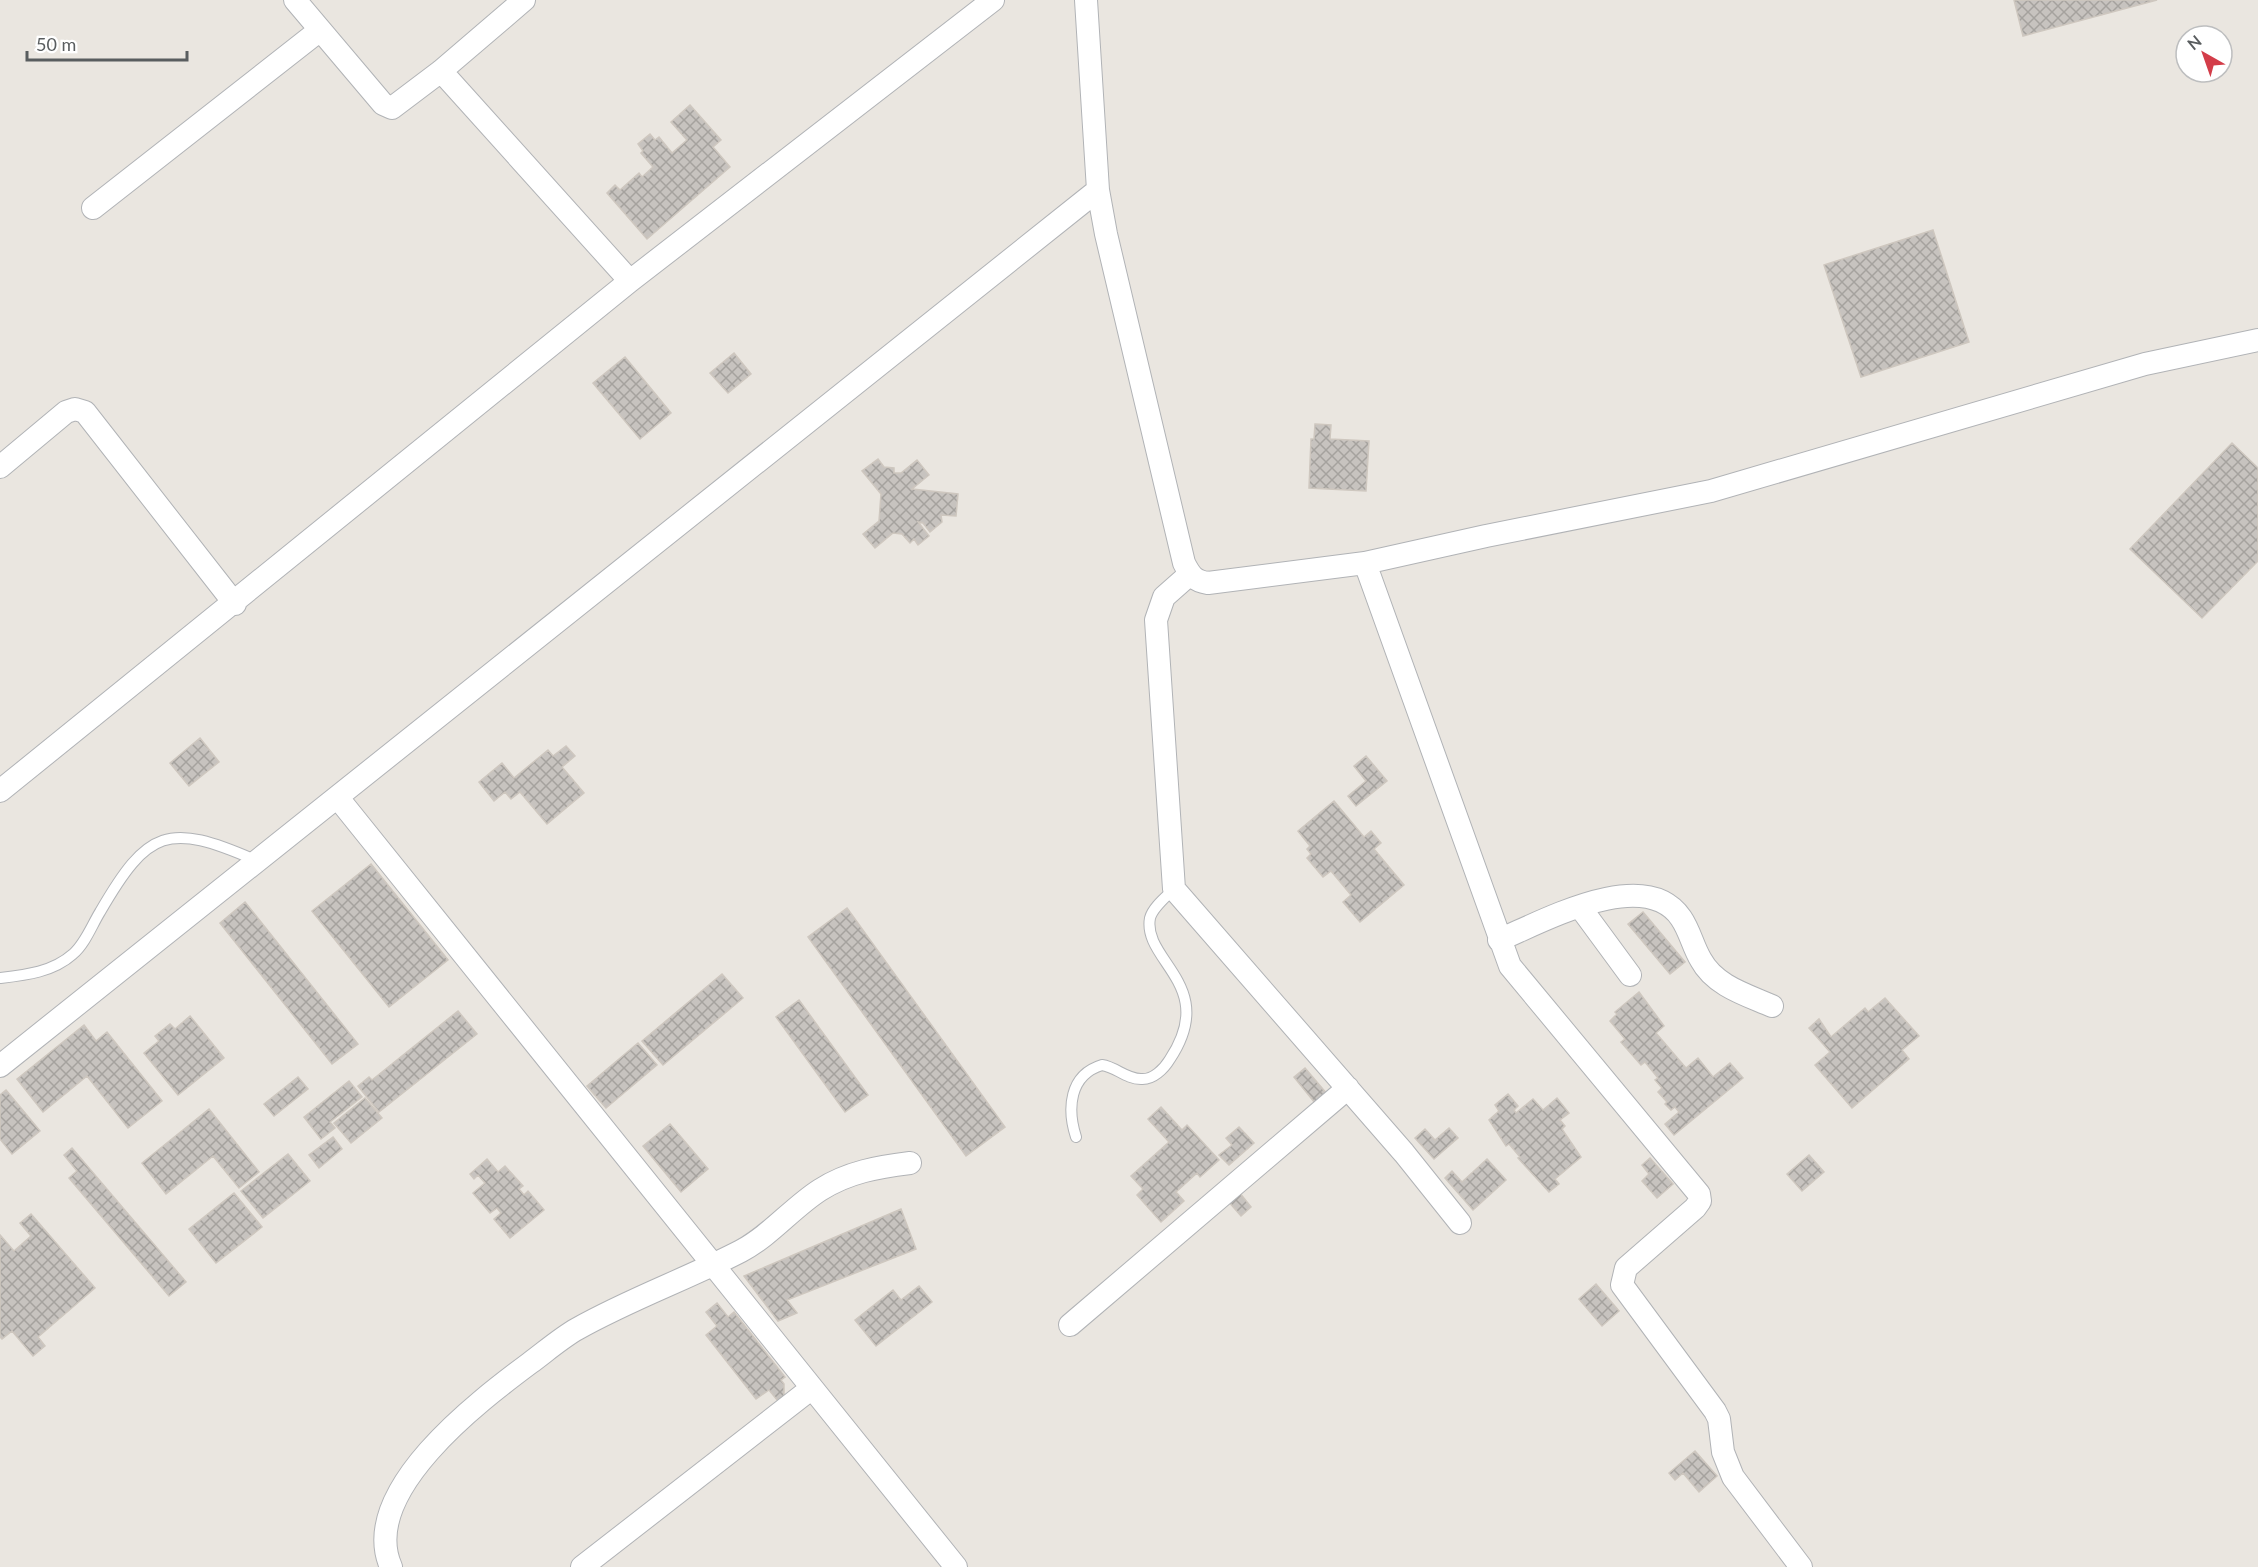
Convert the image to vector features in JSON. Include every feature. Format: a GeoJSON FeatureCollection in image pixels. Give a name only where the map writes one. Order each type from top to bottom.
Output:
{"type":"FeatureCollection","features":[{"type":"Feature","properties":{"kind":"street"},"geometry":{"type":"LineString","coordinates":[[295,0],[387,107],[397,107],[524,0]]}},
{"type":"Feature","properties":{"kind":"street"},"geometry":{"type":"LineString","coordinates":[[0,791],[235,604],[630,281],[993,0]]}},
{"type":"Feature","properties":{"kind":"street"},"geometry":{"type":"LineString","coordinates":[[1086,0],[1098,190],[1184,563],[1190,574],[1199,581],[1208,583],[1365,563],[1711,491],[2145,364],[2258,340]]}},
{"type":"Feature","properties":{"kind":"street"},"geometry":{"type":"LineString","coordinates":[[93,208],[320,30]]}},
{"type":"Feature","properties":{"kind":"street"},"geometry":{"type":"LineString","coordinates":[[441,71],[630,281]]}},
{"type":"Feature","properties":{"kind":"street"},"geometry":{"type":"LineString","coordinates":[[0,1066],[255,860],[338,798],[1098,190]]}},
{"type":"Feature","properties":{"kind":"street"},"geometry":{"type":"LineString","coordinates":[[0,467],[66,412],[75,409],[85,412],[235,604]]}},
{"type":"Feature","properties":{"kind":"street"},"geometry":{"type":"LineString","coordinates":[[1365,563],[1510,966],[1520,982],[1699,1194],[1700,1201],[1695,1208],[1626,1268],[1622,1285],[1715,1412],[1719,1419],[1723,1452],[1733,1477],[1801,1567]]}},
{"type":"Feature","properties":{"kind":"street"},"geometry":{"type":"LineString","coordinates":[[1190,574],[1164,597],[1156,620],[1174,889],[1348,1088],[1460,1223]]}},
{"type":"Feature","properties":{"kind":"street"},"geometry":{"type":"LineString","coordinates":[[338,798],[715,1264],[956,1567]]}},
{"type":"Feature","properties":{"kind":"street"},"geometry":{"type":"LineString","coordinates":[[1499,940],[1580,907],[1623,896],[1652,896],[1665,903],[1682,919],[1709,972],[1723,984],[1772,1006]]}},
{"type":"Feature","properties":{"kind":"street"},"geometry":{"type":"LineString","coordinates":[[1580,907],[1630,975]]}},
{"type":"Feature","properties":{"kind":"street"},"geometry":{"type":"LineString","coordinates":[[1070,1325],[1348,1088]]}},
{"type":"Feature","properties":{"kind":"street"},"geometry":{"type":"LineString","coordinates":[[391,1567],[386,1537],[390,1511],[408,1479],[440,1439],[504,1382],[574,1330],[634,1298],[715,1264],[759,1239],[819,1191],[834,1182],[859,1171],[910,1163]]}},
{"type":"Feature","properties":{"kind":"street"},"geometry":{"type":"LineString","coordinates":[[582,1567],[812,1388]]}},
{"type":"Feature","properties":{"kind":"lane"},"geometry":{"type":"LineString","coordinates":[[0,978],[46,970],[72,956],[131,864],[161,842],[175,837],[201,839],[255,860]]}},
{"type":"Feature","properties":{"kind":"lane"},"geometry":{"type":"LineString","coordinates":[[1076,1137],[1070,1105],[1073,1092],[1086,1074],[1102,1065],[1132,1078],[1143,1080],[1156,1075],[1167,1063],[1182,1036],[1186,1017],[1185,996],[1156,944],[1150,924],[1154,910],[1174,889]]}},
{"type":"Feature","properties":{"kind":"building"},"geometry":{"type":"Polygon","coordinates":[[[2014,0],[2157,0],[2023,36],[2014,0]]]}},
{"type":"Feature","properties":{"kind":"building"},"geometry":{"type":"Polygon","coordinates":[[[690,105],[721,140],[713,147],[730,167],[647,239],[607,193],[615,185],[620,190],[639,173],[642,177],[653,167],[641,153],[643,151],[638,144],[650,134],[655,140],[659,137],[672,153],[687,140],[671,122],[690,105]]]}},
{"type":"Feature","properties":{"kind":"building"},"geometry":{"type":"Polygon","coordinates":[[[1933,230],[1969,342],[1861,377],[1824,265],[1933,230]]]}},
{"type":"Feature","properties":{"kind":"building"},"geometry":{"type":"Polygon","coordinates":[[[734,353],[751,374],[728,393],[710,373],[734,353]]]}},
{"type":"Feature","properties":{"kind":"building"},"geometry":{"type":"Polygon","coordinates":[[[625,357],[671,413],[640,439],[593,383],[625,357]]]}},
{"type":"Feature","properties":{"kind":"building"},"geometry":{"type":"Polygon","coordinates":[[[1315,424],[1331,425],[1330,439],[1369,441],[1366,491],[1309,488],[1311,439],[1314,439],[1315,424]]]}},
{"type":"Feature","properties":{"kind":"building"},"geometry":{"type":"Polygon","coordinates":[[[2232,443],[2258,468],[2258,561],[2202,618],[2130,549],[2232,443]]]}},
{"type":"Feature","properties":{"kind":"building"},"geometry":{"type":"Polygon","coordinates":[[[878,459],[884,467],[894,468],[894,473],[901,473],[917,460],[929,475],[912,489],[958,494],[956,516],[941,515],[942,522],[930,532],[923,523],[918,522],[929,536],[918,545],[914,539],[910,543],[902,534],[893,533],[875,548],[863,534],[879,521],[881,494],[862,471],[878,459]]]}},
{"type":"Feature","properties":{"kind":"building"},"geometry":{"type":"Polygon","coordinates":[[[200,738],[219,762],[189,786],[170,763],[200,738]]]}},
{"type":"Feature","properties":{"kind":"building"},"geometry":{"type":"Polygon","coordinates":[[[566,746],[575,756],[562,767],[584,793],[547,824],[520,792],[511,799],[505,792],[494,801],[479,782],[502,763],[514,778],[548,750],[553,756],[566,746]]]}},
{"type":"Feature","properties":{"kind":"building"},"geometry":{"type":"Polygon","coordinates":[[[1366,756],[1387,781],[1356,806],[1348,796],[1366,781],[1354,766],[1366,756]]]}},
{"type":"Feature","properties":{"kind":"building"},"geometry":{"type":"Polygon","coordinates":[[[1334,801],[1364,837],[1371,831],[1381,843],[1374,849],[1404,885],[1360,922],[1343,902],[1351,895],[1331,871],[1323,877],[1307,858],[1311,854],[1307,849],[1310,846],[1298,831],[1334,801]]]}},
{"type":"Feature","properties":{"kind":"building"},"geometry":{"type":"Polygon","coordinates":[[[371,864],[448,960],[389,1007],[312,911],[371,864]]]}},
{"type":"Feature","properties":{"kind":"building"},"geometry":{"type":"Polygon","coordinates":[[[245,902],[358,1044],[332,1064],[220,923],[245,902]]]}},
{"type":"Feature","properties":{"kind":"building"},"geometry":{"type":"Polygon","coordinates":[[[847,908],[1005,1127],[966,1156],[808,937],[847,908]]]}},
{"type":"Feature","properties":{"kind":"building"},"geometry":{"type":"Polygon","coordinates":[[[1643,912],[1685,962],[1670,974],[1628,924],[1643,912]]]}},
{"type":"Feature","properties":{"kind":"building"},"geometry":{"type":"Polygon","coordinates":[[[722,974],[743,998],[663,1065],[642,1041],[722,974]]]}},
{"type":"Feature","properties":{"kind":"building"},"geometry":{"type":"Polygon","coordinates":[[[1639,992],[1664,1026],[1656,1033],[1686,1068],[1698,1058],[1713,1077],[1730,1063],[1743,1078],[1674,1135],[1665,1124],[1679,1112],[1675,1107],[1671,1110],[1665,1104],[1667,1102],[1658,1092],[1662,1088],[1655,1080],[1658,1078],[1645,1062],[1641,1065],[1621,1042],[1625,1039],[1610,1021],[1617,1014],[1615,1012],[1639,992]]]}},
{"type":"Feature","properties":{"kind":"building"},"geometry":{"type":"Polygon","coordinates":[[[1885,998],[1919,1036],[1902,1050],[1909,1059],[1852,1108],[1815,1065],[1830,1052],[1809,1028],[1819,1019],[1831,1037],[1865,1008],[1868,1012],[1885,998]]]}},
{"type":"Feature","properties":{"kind":"building"},"geometry":{"type":"Polygon","coordinates":[[[799,1000],[868,1095],[845,1112],[776,1017],[799,1000]]]}},
{"type":"Feature","properties":{"kind":"building"},"geometry":{"type":"Polygon","coordinates":[[[458,1011],[477,1034],[379,1112],[358,1086],[369,1077],[372,1080],[458,1011]]]}},
{"type":"Feature","properties":{"kind":"building"},"geometry":{"type":"Polygon","coordinates":[[[190,1016],[224,1058],[178,1095],[144,1053],[159,1041],[155,1036],[170,1024],[175,1029],[190,1016]]]}},
{"type":"Feature","properties":{"kind":"building"},"geometry":{"type":"Polygon","coordinates":[[[84,1025],[96,1041],[107,1032],[162,1101],[128,1128],[87,1076],[43,1112],[17,1079],[84,1025]]]}},
{"type":"Feature","properties":{"kind":"building"},"geometry":{"type":"Polygon","coordinates":[[[638,1043],[657,1065],[606,1108],[587,1086],[638,1043]]]}},
{"type":"Feature","properties":{"kind":"building"},"geometry":{"type":"Polygon","coordinates":[[[1305,1068],[1327,1094],[1315,1103],[1294,1077],[1305,1068]]]}},
{"type":"Feature","properties":{"kind":"building"},"geometry":{"type":"Polygon","coordinates":[[[298,1077],[308,1089],[274,1116],[264,1104],[298,1077]]]}},
{"type":"Feature","properties":{"kind":"building"},"geometry":{"type":"Polygon","coordinates":[[[349,1081],[362,1097],[330,1122],[335,1128],[321,1139],[304,1117],[349,1081]]]}},
{"type":"Feature","properties":{"kind":"building"},"geometry":{"type":"Polygon","coordinates":[[[6,1090],[40,1131],[12,1154],[0,1139],[0,1095],[6,1090]]]}},
{"type":"Feature","properties":{"kind":"building"},"geometry":{"type":"Polygon","coordinates":[[[1508,1094],[1518,1106],[1514,1110],[1516,1113],[1533,1099],[1543,1110],[1557,1098],[1569,1113],[1560,1120],[1565,1126],[1562,1129],[1581,1157],[1555,1179],[1559,1184],[1549,1192],[1518,1158],[1520,1157],[1509,1144],[1506,1146],[1489,1120],[1499,1111],[1495,1105],[1508,1094]]]}},
{"type":"Feature","properties":{"kind":"building"},"geometry":{"type":"Polygon","coordinates":[[[365,1098],[382,1118],[351,1143],[334,1123],[365,1098]]]}},
{"type":"Feature","properties":{"kind":"building"},"geometry":{"type":"Polygon","coordinates":[[[1161,1107],[1182,1130],[1187,1125],[1219,1160],[1200,1177],[1197,1173],[1176,1192],[1184,1201],[1161,1222],[1137,1195],[1143,1189],[1131,1176],[1169,1142],[1148,1119],[1161,1107]]]}},
{"type":"Feature","properties":{"kind":"building"},"geometry":{"type":"Polygon","coordinates":[[[209,1109],[259,1172],[239,1188],[213,1156],[166,1194],[142,1163],[209,1109]]]}},
{"type":"Feature","properties":{"kind":"building"},"geometry":{"type":"Polygon","coordinates":[[[670,1124],[708,1169],[681,1192],[643,1146],[670,1124]]]}},
{"type":"Feature","properties":{"kind":"building"},"geometry":{"type":"Polygon","coordinates":[[[1239,1127],[1254,1143],[1229,1165],[1219,1155],[1232,1145],[1226,1138],[1239,1127]]]}},
{"type":"Feature","properties":{"kind":"building"},"geometry":{"type":"Polygon","coordinates":[[[1449,1128],[1458,1138],[1434,1159],[1415,1138],[1425,1129],[1435,1140],[1449,1128]]]}},
{"type":"Feature","properties":{"kind":"building"},"geometry":{"type":"Polygon","coordinates":[[[333,1137],[342,1149],[319,1168],[309,1155],[333,1137]]]}},
{"type":"Feature","properties":{"kind":"building"},"geometry":{"type":"Polygon","coordinates":[[[72,1148],[186,1282],[169,1296],[69,1178],[77,1171],[64,1155],[72,1148]]]}},
{"type":"Feature","properties":{"kind":"building"},"geometry":{"type":"Polygon","coordinates":[[[288,1154],[310,1181],[263,1218],[241,1191],[288,1154]]]}},
{"type":"Feature","properties":{"kind":"building"},"geometry":{"type":"Polygon","coordinates":[[[1809,1155],[1824,1172],[1802,1191],[1787,1174],[1809,1155]]]}},
{"type":"Feature","properties":{"kind":"building"},"geometry":{"type":"Polygon","coordinates":[[[1650,1158],[1673,1184],[1657,1198],[1642,1181],[1649,1174],[1642,1165],[1650,1158]]]}},
{"type":"Feature","properties":{"kind":"building"},"geometry":{"type":"Polygon","coordinates":[[[487,1159],[498,1172],[505,1166],[523,1186],[519,1189],[524,1195],[528,1191],[544,1210],[510,1238],[494,1219],[501,1213],[497,1208],[490,1213],[473,1193],[485,1183],[478,1175],[474,1179],[470,1174],[487,1159]]]}},
{"type":"Feature","properties":{"kind":"building"},"geometry":{"type":"Polygon","coordinates":[[[1487,1159],[1506,1180],[1473,1210],[1445,1178],[1452,1171],[1462,1182],[1487,1159]]]}},
{"type":"Feature","properties":{"kind":"building"},"geometry":{"type":"Polygon","coordinates":[[[1239,1192],[1251,1207],[1241,1216],[1228,1201],[1239,1192]]]}},
{"type":"Feature","properties":{"kind":"building"},"geometry":{"type":"Polygon","coordinates":[[[234,1193],[262,1227],[216,1263],[189,1229],[234,1193]]]}},
{"type":"Feature","properties":{"kind":"building"},"geometry":{"type":"Polygon","coordinates":[[[901,1209],[916,1249],[787,1300],[797,1313],[778,1321],[744,1276],[901,1209]]]}},
{"type":"Feature","properties":{"kind":"building"},"geometry":{"type":"Polygon","coordinates":[[[31,1214],[95,1288],[38,1337],[45,1346],[33,1356],[12,1331],[2,1339],[0,1337],[0,1235],[14,1251],[31,1236],[20,1223],[31,1214]]]}},
{"type":"Feature","properties":{"kind":"building"},"geometry":{"type":"Polygon","coordinates":[[[1596,1284],[1619,1311],[1602,1326],[1579,1299],[1596,1284]]]}},
{"type":"Feature","properties":{"kind":"building"},"geometry":{"type":"Polygon","coordinates":[[[919,1286],[932,1302],[876,1346],[855,1320],[893,1290],[901,1300],[919,1286]]]}},
{"type":"Feature","properties":{"kind":"building"},"geometry":{"type":"Polygon","coordinates":[[[717,1303],[728,1317],[734,1312],[785,1377],[781,1380],[784,1384],[784,1397],[778,1401],[769,1390],[756,1399],[706,1335],[717,1326],[706,1312],[717,1303]]]}},
{"type":"Feature","properties":{"kind":"building"},"geometry":{"type":"Polygon","coordinates":[[[1695,1451],[1717,1476],[1699,1492],[1683,1473],[1675,1480],[1669,1473],[1695,1451]]]}}]}
